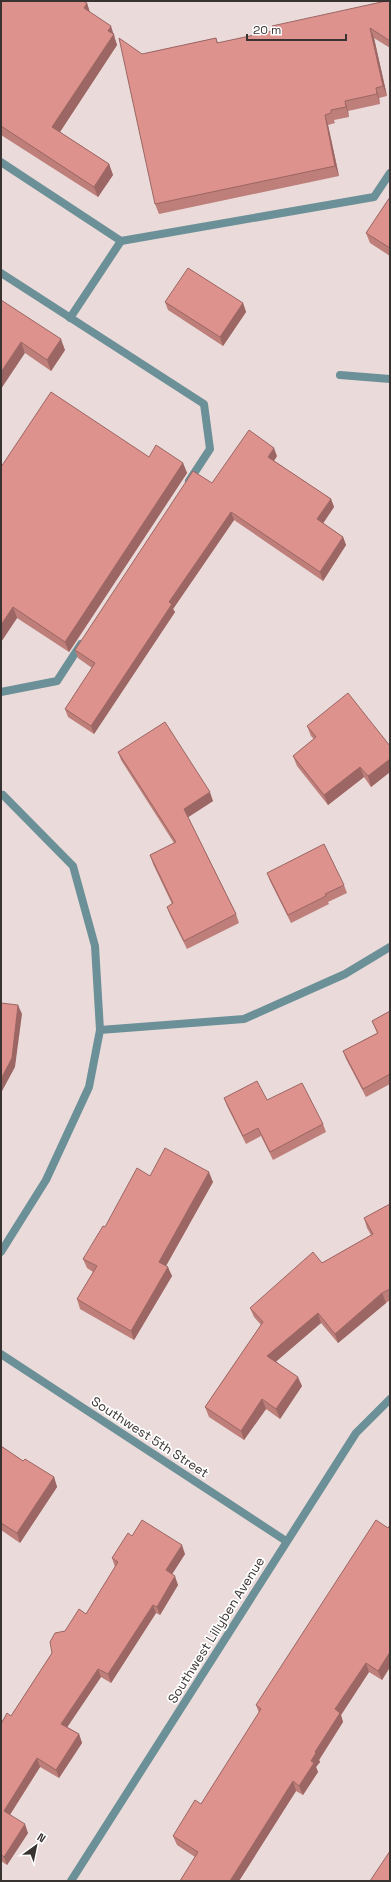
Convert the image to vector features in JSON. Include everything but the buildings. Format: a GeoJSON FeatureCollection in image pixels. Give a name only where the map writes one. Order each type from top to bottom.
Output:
{"type":"FeatureCollection","features":[{"type":"Feature","properties":{"kind":"street"},"geometry":{"type":"LineString","coordinates":[[1,162],[121,240],[374,197],[390,173]]}},
{"type":"Feature","properties":{"kind":"street"},"geometry":{"type":"LineString","coordinates":[[70,318],[121,240]]}},
{"type":"Feature","properties":{"kind":"street"},"geometry":{"type":"LineString","coordinates":[[1,273],[204,404],[210,449],[184,488]]}},
{"type":"Feature","properties":{"kind":"street"},"geometry":{"type":"LineString","coordinates":[[340,375],[390,379]]}},
{"type":"Feature","properties":{"kind":"street"},"geometry":{"type":"LineString","coordinates":[[1,692],[57,681],[88,634]]}},
{"type":"Feature","properties":{"kind":"street"},"geometry":{"type":"LineString","coordinates":[[1,1252],[46,1180],[85,1095],[100,1030],[95,946],[73,866],[3,795]]}},
{"type":"Feature","properties":{"kind":"street"},"geometry":{"type":"LineString","coordinates":[[100,1030],[244,1019],[345,974],[390,947]]}},
{"type":"Feature","properties":{"kind":"street","name":"Southwest 5th Street"},"geometry":{"type":"LineString","coordinates":[[1,1354],[286,1541]]}},
{"type":"Feature","properties":{"kind":"street","name":"Southwest Lillyben Avenue"},"geometry":{"type":"LineString","coordinates":[[70,1881],[356,1432],[390,1399]]}}]}
